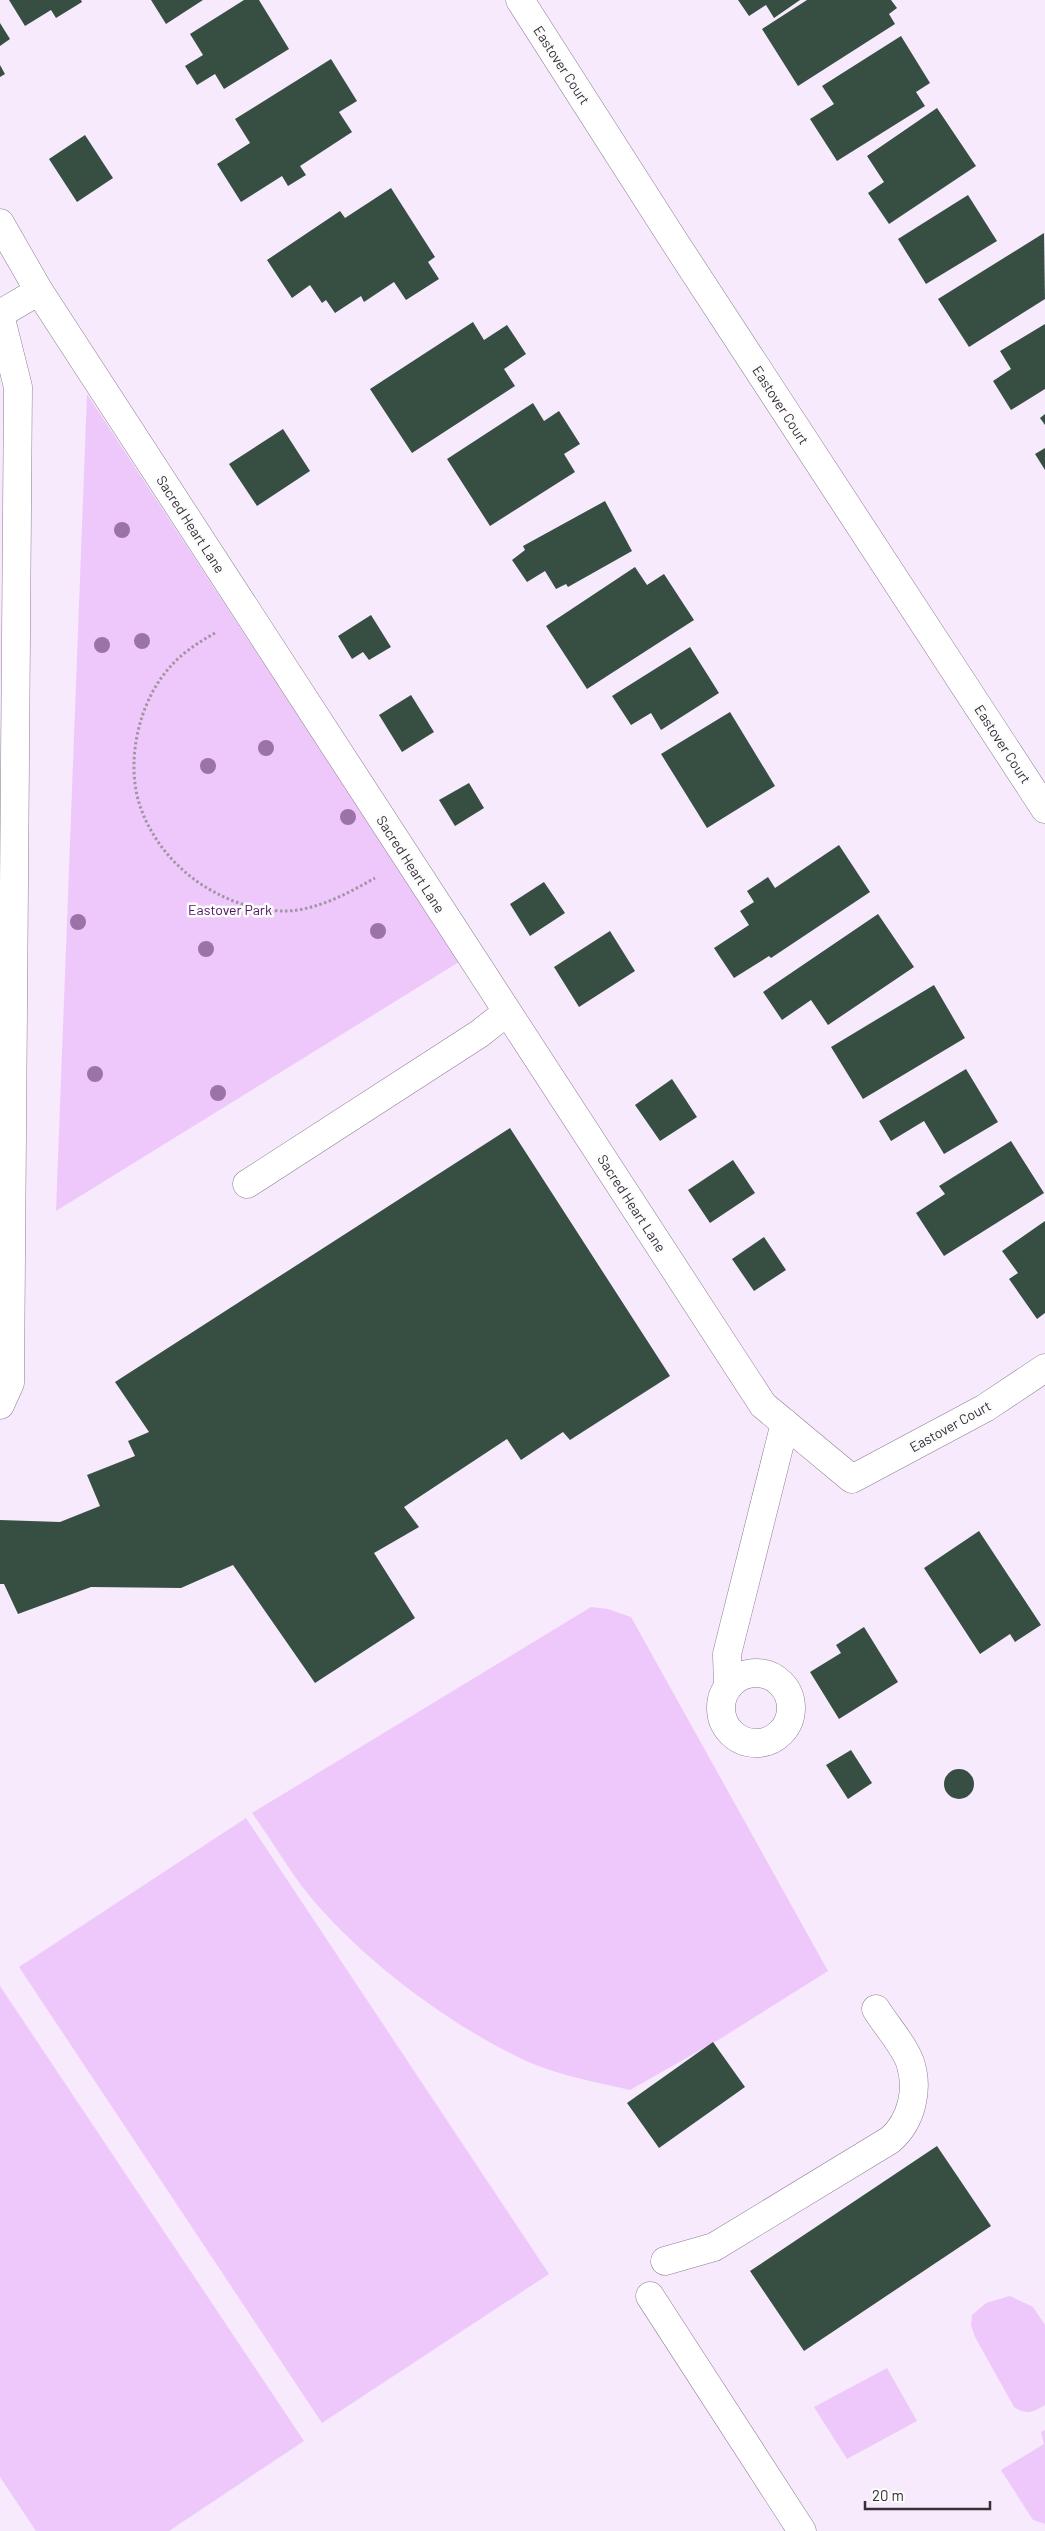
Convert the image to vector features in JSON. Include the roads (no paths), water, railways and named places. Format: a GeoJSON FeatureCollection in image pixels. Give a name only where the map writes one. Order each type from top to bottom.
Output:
{"type":"FeatureCollection","features":[{"type":"Feature","properties":{"kind":"street","name":"Eastover Court"},"geometry":{"type":"LineString","coordinates":[[520,0],[681,252],[1045,809]]}},
{"type":"Feature","properties":{"kind":"street","name":"Sacred Heart Lane"},"geometry":{"type":"LineString","coordinates":[[0,223],[39,291],[763,1405],[852,1479]]}},
{"type":"Feature","properties":{"kind":"street"},"geometry":{"type":"LineString","coordinates":[[0,1405],[10,1383],[18,387],[0,314],[39,291]]}},
{"type":"Feature","properties":{"kind":"street"},"geometry":{"type":"LineString","coordinates":[[247,1184],[479,1034],[507,1012]]}},
{"type":"Feature","properties":{"kind":"street","name":"Eastover Court"},"geometry":{"type":"LineString","coordinates":[[852,1479],[985,1408],[1045,1368]]}},
{"type":"Feature","properties":{"kind":"street"},"geometry":{"type":"LineString","coordinates":[[728,1687],[727,1654],[785,1423]]}},
{"type":"Feature","properties":{"kind":"street"},"geometry":{"type":"LineString","coordinates":[[665,2261],[714,2247],[890,2140],[898,2132],[910,2110],[914,2088],[911,2070],[909,2061],[876,2009]]}},
{"type":"Feature","properties":{"kind":"street"},"geometry":{"type":"LineString","coordinates":[[650,2296],[802,2531]]}},
{"type":"Feature","properties":{"kind":"park label","name":"Eastover Park"},"geometry":{"type":"Point","coordinates":[230,909]}}]}
